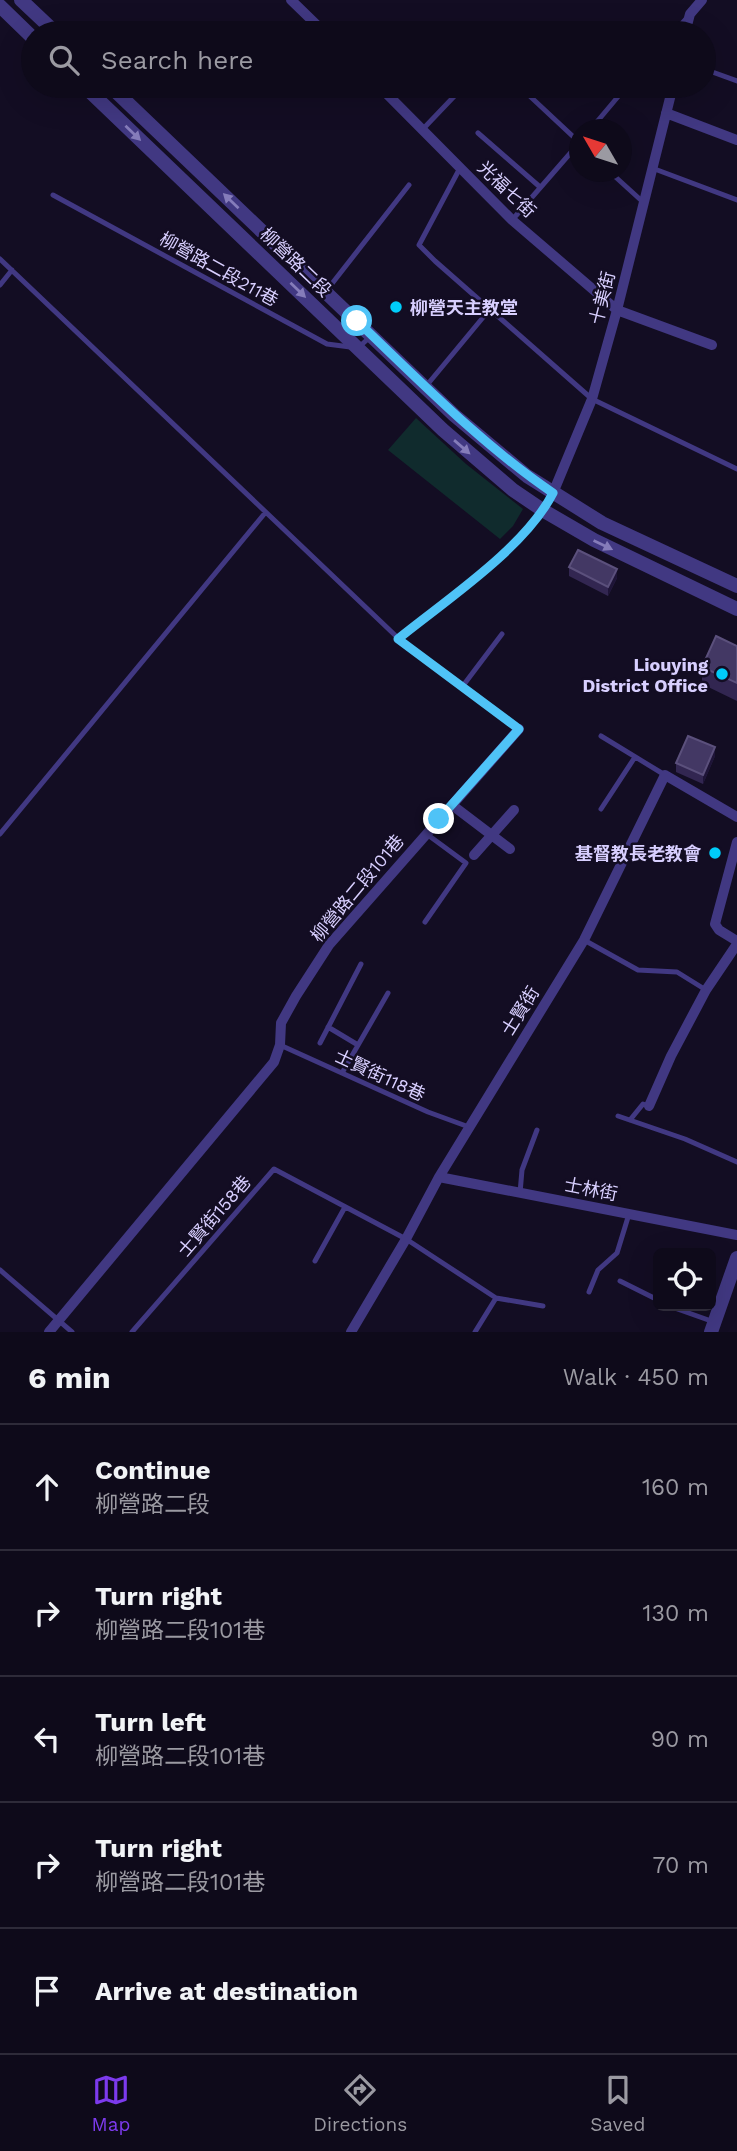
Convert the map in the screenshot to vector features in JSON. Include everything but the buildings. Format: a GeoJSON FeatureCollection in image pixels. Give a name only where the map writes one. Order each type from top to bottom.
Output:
{"type":"FeatureCollection","features":[{"type":"Feature","properties":{"kind":"street"},"geometry":{"type":"LineString","coordinates":[[21,0],[43,21]]}},
{"type":"Feature","properties":{"kind":"street"},"geometry":{"type":"LineString","coordinates":[[291,0],[313,21]]}},
{"type":"Feature","properties":{"kind":"street"},"geometry":{"type":"LineString","coordinates":[[688,21],[690,14],[702,0]]}},
{"type":"Feature","properties":{"kind":"street"},"geometry":{"type":"LineString","coordinates":[[0,6],[21,26]]}},
{"type":"Feature","properties":{"kind":"street","name":"柳營路二段"},"geometry":{"type":"LineString","coordinates":[[96,98],[463,449],[544,511],[594,540],[737,610]]}},
{"type":"Feature","properties":{"kind":"street","name":"柳營路二段"},"geometry":{"type":"LineString","coordinates":[[121,98],[474,433],[527,476],[602,523],[737,586]]}},
{"type":"Feature","properties":{"kind":"street","name":"光福七街"},"geometry":{"type":"LineString","coordinates":[[391,98],[512,220],[617,310]]}},
{"type":"Feature","properties":{"kind":"street","name":"十美街"},"geometry":{"type":"LineString","coordinates":[[553,493],[592,399],[670,98]]}},
{"type":"Feature","properties":{"kind":"street"},"geometry":{"type":"LineString","coordinates":[[666,113],[737,140]]}},
{"type":"Feature","properties":{"kind":"street"},"geometry":{"type":"LineString","coordinates":[[617,310],[712,345]]}},
{"type":"Feature","properties":{"kind":"street","name":"柳營路二段101巷"},"geometry":{"type":"LineString","coordinates":[[49,1332],[274,1062],[280,1045],[281,1023],[329,945],[519,729]]}},
{"type":"Feature","properties":{"kind":"street"},"geometry":{"type":"LineString","coordinates":[[665,775],[737,817]]}},
{"type":"Feature","properties":{"kind":"street","name":"士賢街"},"geometry":{"type":"LineString","coordinates":[[351,1332],[439,1177],[584,940],[665,775]]}},
{"type":"Feature","properties":{"kind":"street"},"geometry":{"type":"LineString","coordinates":[[452,805],[510,849]]}},
{"type":"Feature","properties":{"kind":"street"},"geometry":{"type":"LineString","coordinates":[[474,855],[514,810]]}},
{"type":"Feature","properties":{"kind":"street"},"geometry":{"type":"LineString","coordinates":[[649,1106],[671,1056],[706,990],[737,943],[715,924],[734,864],[737,842]]}},
{"type":"Feature","properties":{"kind":"street","name":"士林街"},"geometry":{"type":"LineString","coordinates":[[439,1177],[737,1235]]}},
{"type":"Feature","properties":{"kind":"street"},"geometry":{"type":"LineString","coordinates":[[712,1327],[737,1258]]}},
{"type":"Feature","properties":{"kind":"lane"},"geometry":{"type":"LineString","coordinates":[[684,21],[690,14]]}},
{"type":"Feature","properties":{"kind":"lane"},"geometry":{"type":"LineString","coordinates":[[716,73],[737,81]]}},
{"type":"Feature","properties":{"kind":"lane"},"geometry":{"type":"LineString","coordinates":[[423,129],[453,98]]}},
{"type":"Feature","properties":{"kind":"lane"},"geometry":{"type":"LineString","coordinates":[[532,98],[569,134]]}},
{"type":"Feature","properties":{"kind":"lane"},"geometry":{"type":"LineString","coordinates":[[599,119],[617,98]]}},
{"type":"Feature","properties":{"kind":"lane"},"geometry":{"type":"LineString","coordinates":[[478,133],[540,187]]}},
{"type":"Feature","properties":{"kind":"lane"},"geometry":{"type":"LineString","coordinates":[[512,220],[569,154]]}},
{"type":"Feature","properties":{"kind":"lane"},"geometry":{"type":"LineString","coordinates":[[460,168],[419,245],[592,399],[737,469]]}},
{"type":"Feature","properties":{"kind":"lane"},"geometry":{"type":"LineString","coordinates":[[652,168],[737,200]]}},
{"type":"Feature","properties":{"kind":"lane"},"geometry":{"type":"LineString","coordinates":[[621,182],[643,202]]}},
{"type":"Feature","properties":{"kind":"lane"},"geometry":{"type":"LineString","coordinates":[[326,292],[409,185]]}},
{"type":"Feature","properties":{"kind":"lane","name":"柳營路二段211巷"},"geometry":{"type":"LineString","coordinates":[[53,195],[327,344],[358,348]]}},
{"type":"Feature","properties":{"kind":"lane","name":"柳營路二段101巷"},"geometry":{"type":"LineString","coordinates":[[0,259],[398,639],[519,729]]}},
{"type":"Feature","properties":{"kind":"lane"},"geometry":{"type":"LineString","coordinates":[[0,285],[12,270]]}},
{"type":"Feature","properties":{"kind":"lane"},"geometry":{"type":"LineString","coordinates":[[426,386],[490,309]]}},
{"type":"Feature","properties":{"kind":"lane"},"geometry":{"type":"LineString","coordinates":[[358,348],[372,335]]}},
{"type":"Feature","properties":{"kind":"lane","name":"十美街"},"geometry":{"type":"LineString","coordinates":[[544,511],[553,493]]}},
{"type":"Feature","properties":{"kind":"lane"},"geometry":{"type":"LineString","coordinates":[[398,639],[499,558],[544,511]]}},
{"type":"Feature","properties":{"kind":"lane"},"geometry":{"type":"LineString","coordinates":[[0,834],[265,513]]}},
{"type":"Feature","properties":{"kind":"lane"},"geometry":{"type":"LineString","coordinates":[[462,687],[502,634]]}},
{"type":"Feature","properties":{"kind":"lane"},"geometry":{"type":"LineString","coordinates":[[601,736],[665,775]]}},
{"type":"Feature","properties":{"kind":"lane"},"geometry":{"type":"LineString","coordinates":[[601,809],[635,757]]}},
{"type":"Feature","properties":{"kind":"lane"},"geometry":{"type":"LineString","coordinates":[[425,922],[466,863],[426,834]]}},
{"type":"Feature","properties":{"kind":"lane"},"geometry":{"type":"LineString","coordinates":[[584,940],[638,970],[677,972],[706,990]]}},
{"type":"Feature","properties":{"kind":"lane"},"geometry":{"type":"LineString","coordinates":[[320,1043],[360,964]]}},
{"type":"Feature","properties":{"kind":"lane"},"geometry":{"type":"LineString","coordinates":[[342,1073],[387,993]]}},
{"type":"Feature","properties":{"kind":"lane"},"geometry":{"type":"LineString","coordinates":[[328,1027],[358,1045]]}},
{"type":"Feature","properties":{"kind":"lane","name":"士賢街118巷"},"geometry":{"type":"LineString","coordinates":[[280,1045],[428,1112],[469,1127]]}},
{"type":"Feature","properties":{"kind":"lane"},"geometry":{"type":"LineString","coordinates":[[630,1120],[643,1104],[649,1106]]}},
{"type":"Feature","properties":{"kind":"lane"},"geometry":{"type":"LineString","coordinates":[[618,1116],[685,1139],[737,1162]]}},
{"type":"Feature","properties":{"kind":"lane"},"geometry":{"type":"LineString","coordinates":[[520,1193],[522,1170],[537,1130]]}},
{"type":"Feature","properties":{"kind":"lane","name":"士賢街158巷"},"geometry":{"type":"LineString","coordinates":[[132,1332],[274,1169],[406,1239],[496,1298]]}},
{"type":"Feature","properties":{"kind":"lane"},"geometry":{"type":"LineString","coordinates":[[315,1261],[345,1207]]}},
{"type":"Feature","properties":{"kind":"lane"},"geometry":{"type":"LineString","coordinates":[[589,1292],[598,1270],[617,1253],[629,1214]]}},
{"type":"Feature","properties":{"kind":"lane"},"geometry":{"type":"LineString","coordinates":[[0,1270],[72,1332]]}},
{"type":"Feature","properties":{"kind":"lane"},"geometry":{"type":"LineString","coordinates":[[620,1281],[653,1298]]}},
{"type":"Feature","properties":{"kind":"lane"},"geometry":{"type":"LineString","coordinates":[[475,1332],[496,1298],[543,1306]]}},
{"type":"Feature","properties":{"kind":"lane"},"geometry":{"type":"LineString","coordinates":[[679,1311],[712,1327]]}},
{"type":"Feature","properties":{"kind":"green space"},"geometry":{"type":"Polygon","coordinates":[[[416,418],[466,464],[523,509],[513,526],[500,539],[388,450],[416,418]]]}},
{"type":"Feature","properties":{"kind":"place","name":"柳營天主教堂"},"geometry":{"type":"Point","coordinates":[396,307]}},
{"type":"Feature","properties":{"kind":"place","name":"Liouying District Office"},"geometry":{"type":"Point","coordinates":[722,674]}},
{"type":"Feature","properties":{"kind":"place","name":"基督教長老教會"},"geometry":{"type":"Point","coordinates":[715,853]}},
{"type":"Feature","properties":{"kind":"route"},"geometry":{"type":"LineString","coordinates":[[357,321],[474,433],[527,476],[553,493],[544,511],[499,558],[398,639],[519,729],[439,819]]}}]}
